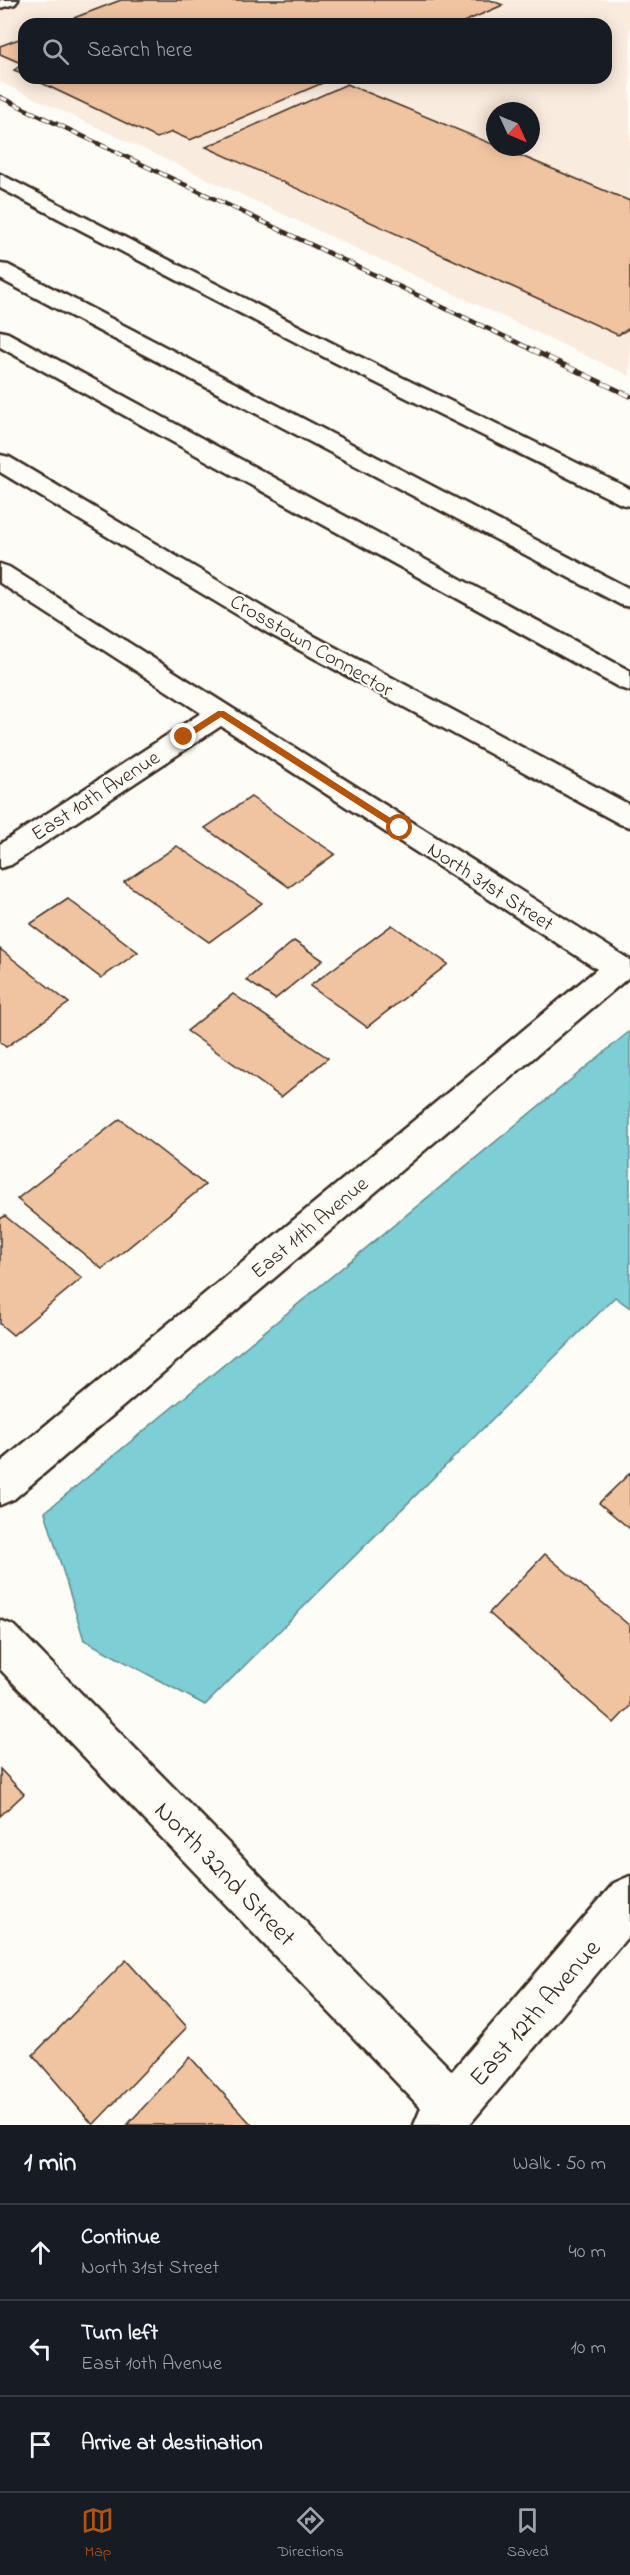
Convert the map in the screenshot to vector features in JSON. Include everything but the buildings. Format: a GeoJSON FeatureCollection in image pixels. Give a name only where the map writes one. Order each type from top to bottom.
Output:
{"type":"FeatureCollection","features":[{"type":"Feature","properties":{"kind":"main road"},"geometry":{"type":"LineString","coordinates":[[0,3],[9,0]]}},
{"type":"Feature","properties":{"kind":"main road"},"geometry":{"type":"LineString","coordinates":[[2,182],[336,354],[630,499]]}},
{"type":"Feature","properties":{"kind":"main road"},"geometry":{"type":"LineString","coordinates":[[0,270],[630,600]]}},
{"type":"Feature","properties":{"kind":"main road"},"geometry":{"type":"LineString","coordinates":[[0,338],[630,682]]}},
{"type":"Feature","properties":{"kind":"main road","name":"Crosstown Connector"},"geometry":{"type":"LineString","coordinates":[[0,462],[275,626],[630,817]]}},
{"type":"Feature","properties":{"kind":"main road","name":"North 31st Street"},"geometry":{"type":"LineString","coordinates":[[0,572],[619,968]]}},
{"type":"Feature","properties":{"kind":"main road","name":"East 10th Avenue"},"geometry":{"type":"LineString","coordinates":[[0,858],[221,713]]}},
{"type":"Feature","properties":{"kind":"main road","name":"East 11th Avenue"},"geometry":{"type":"LineString","coordinates":[[0,1487],[619,968]]}},
{"type":"Feature","properties":{"kind":"main road","name":"North 32nd Street"},"geometry":{"type":"LineString","coordinates":[[0,1640],[445,2116]]}},
{"type":"Feature","properties":{"kind":"main road","name":"East 12th Avenue"},"geometry":{"type":"LineString","coordinates":[[445,2116],[630,1899]]}},
{"type":"Feature","properties":{"kind":"shaded area"},"geometry":{"type":"Polygon","coordinates":[[[0,0],[630,0],[630,376],[0,82],[0,0]]]}},
{"type":"Feature","properties":{"kind":"water"},"geometry":{"type":"Polygon","coordinates":[[[630,1031],[630,1308],[615,1297],[205,1705],[84,1640],[45,1512],[630,1031]]]}},
{"type":"Feature","properties":{"kind":"railway"},"geometry":{"type":"LineString","coordinates":[[0,97],[533,350]]}},
{"type":"Feature","properties":{"kind":"railway"},"geometry":{"type":"LineString","coordinates":[[530,349],[630,396]]}},
{"type":"Feature","properties":{"kind":"route"},"geometry":{"type":"LineString","coordinates":[[184,737],[221,713],[400,828]]}}]}
